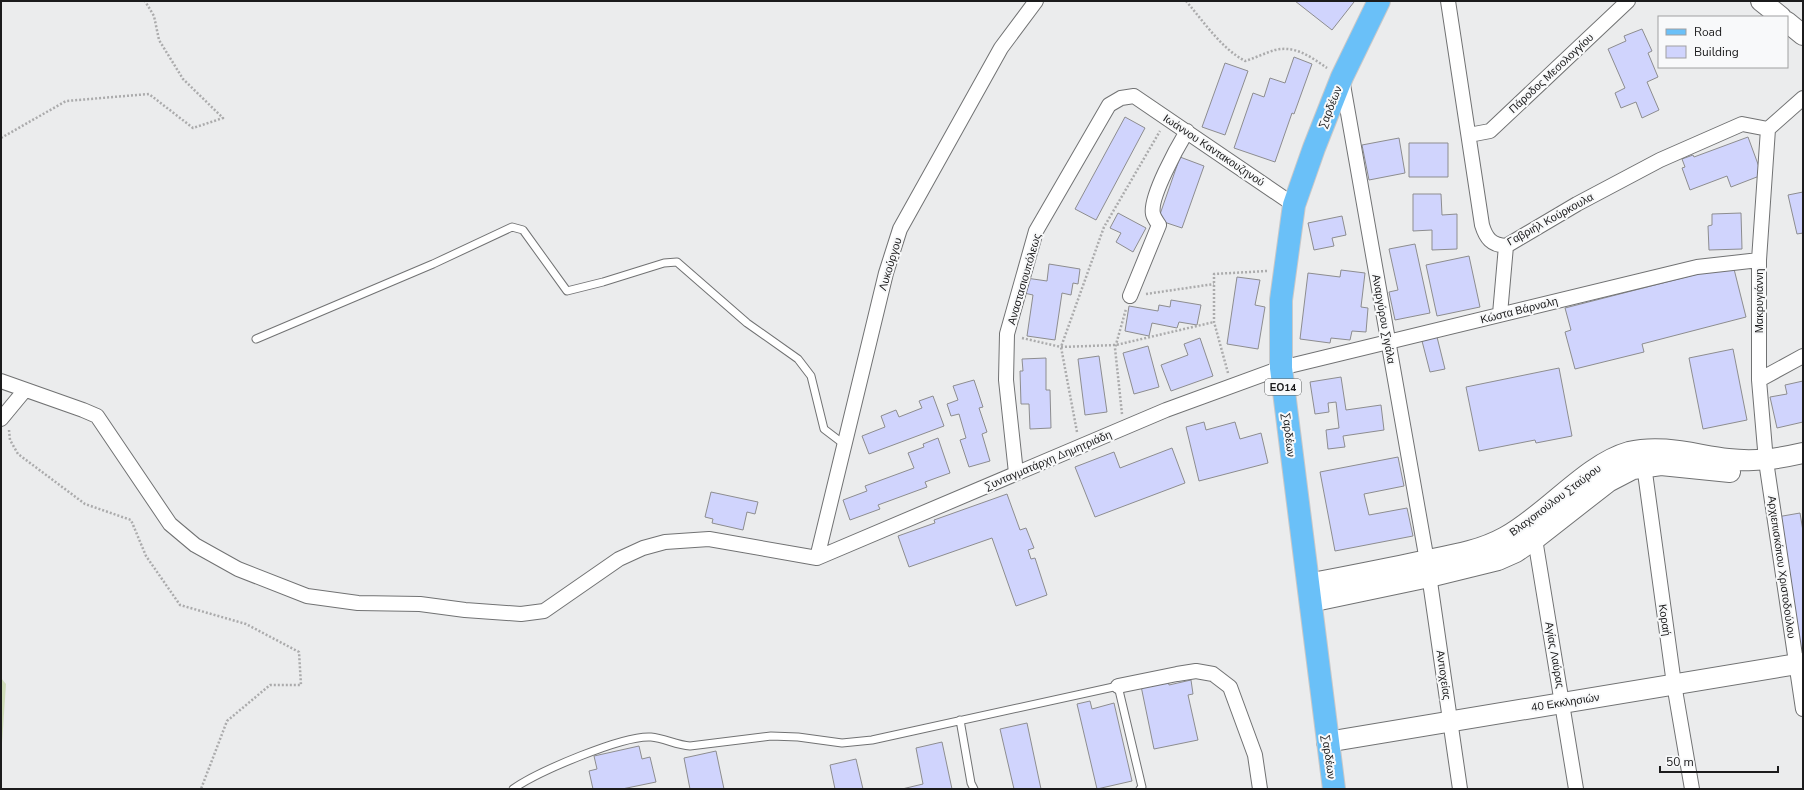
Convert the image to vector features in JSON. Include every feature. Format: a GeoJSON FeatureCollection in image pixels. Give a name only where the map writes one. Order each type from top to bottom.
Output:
{"type":"FeatureCollection","features":[{"type":"Feature","properties":{"kind":"main road","name":"Σαρδέων"},"geometry":{"type":"LineString","coordinates":[[1334,789],[1281,368],[1280,316],[1294,205],[1314,148],[1342,77],[1359,39],[1379,1]]}},
{"type":"Feature","properties":{"kind":"street","name":"Λυκούργου"},"geometry":{"type":"LineString","coordinates":[[818,558],[886,273],[900,229],[1001,48],[1036,1]]}},
{"type":"Feature","properties":{"kind":"street","name":"Γαβριήλ Κούρκουλα"},"geometry":{"type":"LineString","coordinates":[[1448,1],[1482,225],[1485,235],[1491,242],[1506,246],[1577,204],[1660,160],[1742,124],[1768,128]]}},
{"type":"Feature","properties":{"kind":"street","name":"Πάροδος Μεσολογγίου"},"geometry":{"type":"LineString","coordinates":[[1469,135],[1490,131],[1628,1]]}},
{"type":"Feature","properties":{"kind":"street"},"geometry":{"type":"LineString","coordinates":[[1761,1],[1780,16]]}},
{"type":"Feature","properties":{"kind":"street"},"geometry":{"type":"LineString","coordinates":[[1788,23],[1803,35]]}},
{"type":"Feature","properties":{"kind":"street","name":"Αναργύρου Σιγάλα"},"geometry":{"type":"LineString","coordinates":[[1342,77],[1428,569]]}},
{"type":"Feature","properties":{"kind":"street","name":"Ιωάννου Καντακουζηνού"},"geometry":{"type":"LineString","coordinates":[[1134,96],[1294,205]]}},
{"type":"Feature","properties":{"kind":"street","name":"Αναστασιουπόλεως"},"geometry":{"type":"LineString","coordinates":[[1016,473],[1006,380],[1007,334],[1036,231],[1109,105],[1121,98],[1134,96]]}},
{"type":"Feature","properties":{"kind":"street"},"geometry":{"type":"LineString","coordinates":[[1768,128],[1803,98]]}},
{"type":"Feature","properties":{"kind":"street","name":"Μακρυγιάννη"},"geometry":{"type":"LineString","coordinates":[[1767,467],[1759,380],[1759,260],[1768,128]]}},
{"type":"Feature","properties":{"kind":"street"},"geometry":{"type":"LineString","coordinates":[[1130,296],[1158,226],[1152,214],[1156,196],[1173,156],[1187,131]]}},
{"type":"Feature","properties":{"kind":"street"},"geometry":{"type":"LineString","coordinates":[[1500,314],[1506,246]]}},
{"type":"Feature","properties":{"kind":"street","name":"Κώστα Βάρναλη"},"geometry":{"type":"LineString","coordinates":[[1281,368],[1697,267],[1759,260]]}},
{"type":"Feature","properties":{"kind":"street"},"geometry":{"type":"LineString","coordinates":[[1759,380],[1803,356]]}},
{"type":"Feature","properties":{"kind":"street","name":"Συνταγματάρχη Δημητριάδη"},"geometry":{"type":"LineString","coordinates":[[818,558],[1123,428],[1232,385],[1281,368]]}},
{"type":"Feature","properties":{"kind":"street"},"geometry":{"type":"LineString","coordinates":[[1,381],[97,416],[170,524],[196,545],[238,569],[307,596],[358,604],[420,604],[465,610],[521,614],[544,611],[620,559],[643,548],[665,542],[709,539],[818,558]]}},
{"type":"Feature","properties":{"kind":"street"},"geometry":{"type":"LineString","coordinates":[[4,422],[25,390]]}},
{"type":"Feature","properties":{"kind":"street","name":"Βλαχοπούλου Σταύρου"},"geometry":{"type":"LineString","coordinates":[[1767,467],[1803,453]]}},
{"type":"Feature","properties":{"kind":"street","name":"Βλαχοπούλου Σταύρου"},"geometry":{"type":"LineString","coordinates":[[1309,593],[1428,569],[1498,560],[1516,552],[1530,532],[1623,473],[1643,458],[1666,465],[1738,472],[1767,467],[1803,466]]}},
{"type":"Feature","properties":{"kind":"street","name":"Κοραή"},"geometry":{"type":"LineString","coordinates":[[1643,458],[1674,684],[1692,789]]}},
{"type":"Feature","properties":{"kind":"street","name":"Αρχιεπισκόπου Χριστοδούλου"},"geometry":{"type":"LineString","coordinates":[[1767,467],[1800,663],[1803,709]]}},
{"type":"Feature","properties":{"kind":"street","name":"Αγίας Λαύρας"},"geometry":{"type":"LineString","coordinates":[[1530,532],[1563,702],[1576,789]]}},
{"type":"Feature","properties":{"kind":"street","name":"Αντιοχείας"},"geometry":{"type":"LineString","coordinates":[[1428,569],[1460,789]]}},
{"type":"Feature","properties":{"kind":"street","name":"40 Εκκλησιών"},"geometry":{"type":"LineString","coordinates":[[1327,742],[1800,663]]}},
{"type":"Feature","properties":{"kind":"street"},"geometry":{"type":"LineString","coordinates":[[1118,686],[1196,671],[1213,674],[1230,687],[1255,755],[1260,789]]}},
{"type":"Feature","properties":{"kind":"lane"},"geometry":{"type":"LineString","coordinates":[[256,339],[434,264],[512,227],[523,230],[567,291],[603,282],[664,263],[677,262],[747,323],[798,359],[811,376],[824,429],[845,445]]}},
{"type":"Feature","properties":{"kind":"lane"},"geometry":{"type":"LineString","coordinates":[[513,789],[572,760],[637,738],[650,737],[678,745],[690,746],[771,736],[798,737],[842,743],[872,740],[1118,686],[1142,787],[1140,789]]}},
{"type":"Feature","properties":{"kind":"lane"},"geometry":{"type":"LineString","coordinates":[[960,720],[974,789]]}},
{"type":"Feature","properties":{"kind":"path"},"geometry":{"type":"LineString","coordinates":[[1,138],[66,101],[149,94],[193,128],[223,118],[184,79],[159,40],[154,16],[145,1]]}},
{"type":"Feature","properties":{"kind":"path"},"geometry":{"type":"LineString","coordinates":[[1186,1],[1225,45],[1235,55],[1245,60],[1276,50],[1293,49],[1305,54],[1342,77]]}},
{"type":"Feature","properties":{"kind":"path"},"geometry":{"type":"LineString","coordinates":[[1080,447],[1061,347],[1104,227],[1167,118]]}},
{"type":"Feature","properties":{"kind":"path"},"geometry":{"type":"LineString","coordinates":[[1232,385],[1214,322],[1214,274],[1285,270]]}},
{"type":"Feature","properties":{"kind":"path"},"geometry":{"type":"LineString","coordinates":[[1123,428],[1116,345],[1130,296],[1214,284]]}},
{"type":"Feature","properties":{"kind":"path"},"geometry":{"type":"LineString","coordinates":[[1007,334],[1061,347],[1116,345],[1214,322]]}},
{"type":"Feature","properties":{"kind":"path"},"geometry":{"type":"LineString","coordinates":[[4,422],[10,440],[18,454],[85,504],[131,520],[146,556],[180,605],[246,624],[299,652],[301,685],[270,685],[227,721],[200,789]]}},
{"type":"Feature","properties":{"kind":"green space"},"geometry":{"type":"Polygon","coordinates":[[[1,678],[6,684],[1,758],[1,678]]]}},
{"type":"Feature","properties":{"kind":"building"},"geometry":{"type":"Polygon","coordinates":[[[1295,1],[1353,1],[1354,2],[1332,30],[1295,1]]]}},
{"type":"Feature","properties":{"kind":"building"},"geometry":{"type":"Polygon","coordinates":[[[1642,29],[1652,51],[1648,53],[1658,77],[1647,82],[1659,110],[1642,118],[1636,102],[1621,108],[1615,93],[1625,88],[1608,49],[1626,41],[1624,36],[1642,29]]]}},
{"type":"Feature","properties":{"kind":"building"},"geometry":{"type":"Polygon","coordinates":[[[1294,57],[1312,64],[1294,114],[1292,113],[1275,162],[1234,148],[1253,93],[1264,97],[1270,78],[1285,83],[1294,57]]]}},
{"type":"Feature","properties":{"kind":"building"},"geometry":{"type":"Polygon","coordinates":[[[1225,63],[1248,71],[1225,135],[1202,127],[1225,63]]]}},
{"type":"Feature","properties":{"kind":"building"},"geometry":{"type":"Polygon","coordinates":[[[1125,117],[1145,128],[1096,220],[1075,209],[1125,117]]]}},
{"type":"Feature","properties":{"kind":"building"},"geometry":{"type":"Polygon","coordinates":[[[1748,137],[1762,175],[1731,187],[1727,176],[1690,190],[1682,168],[1685,167],[1682,159],[1693,155],[1694,157],[1748,137]]]}},
{"type":"Feature","properties":{"kind":"building"},"geometry":{"type":"Polygon","coordinates":[[[1399,138],[1405,173],[1369,180],[1362,145],[1399,138]]]}},
{"type":"Feature","properties":{"kind":"building"},"geometry":{"type":"Polygon","coordinates":[[[1409,143],[1448,143],[1448,177],[1409,177],[1409,143]]]}},
{"type":"Feature","properties":{"kind":"building"},"geometry":{"type":"Polygon","coordinates":[[[1180,157],[1204,166],[1182,228],[1158,220],[1180,157]]]}},
{"type":"Feature","properties":{"kind":"building"},"geometry":{"type":"Polygon","coordinates":[[[1803,192],[1803,233],[1797,234],[1788,195],[1803,192]]]}},
{"type":"Feature","properties":{"kind":"building"},"geometry":{"type":"Polygon","coordinates":[[[1413,194],[1441,194],[1442,215],[1457,214],[1457,249],[1432,250],[1432,230],[1413,231],[1413,194]]]}},
{"type":"Feature","properties":{"kind":"building"},"geometry":{"type":"Polygon","coordinates":[[[1118,213],[1146,228],[1133,252],[1116,242],[1121,233],[1110,228],[1118,213]]]}},
{"type":"Feature","properties":{"kind":"building"},"geometry":{"type":"Polygon","coordinates":[[[1741,213],[1742,249],[1709,250],[1708,226],[1712,225],[1712,214],[1741,213]]]}},
{"type":"Feature","properties":{"kind":"building"},"geometry":{"type":"Polygon","coordinates":[[[1342,216],[1346,235],[1332,238],[1334,246],[1314,250],[1308,223],[1342,216]]]}},
{"type":"Feature","properties":{"kind":"building"},"geometry":{"type":"Polygon","coordinates":[[[1415,244],[1430,313],[1395,320],[1389,292],[1398,290],[1389,249],[1415,244]]]}},
{"type":"Feature","properties":{"kind":"building"},"geometry":{"type":"Polygon","coordinates":[[[1469,256],[1480,307],[1437,316],[1426,265],[1469,256]]]}},
{"type":"Feature","properties":{"kind":"building"},"geometry":{"type":"Polygon","coordinates":[[[1049,264],[1080,269],[1078,284],[1073,283],[1071,295],[1062,293],[1055,340],[1027,336],[1033,295],[1024,293],[1026,278],[1047,281],[1049,264]]]}},
{"type":"Feature","properties":{"kind":"building"},"geometry":{"type":"Polygon","coordinates":[[[1733,265],[1746,317],[1642,344],[1644,352],[1575,369],[1565,332],[1571,330],[1565,308],[1733,265]]]}},
{"type":"Feature","properties":{"kind":"building"},"geometry":{"type":"Polygon","coordinates":[[[1341,270],[1365,273],[1361,307],[1368,308],[1366,332],[1352,331],[1350,340],[1331,338],[1330,343],[1300,339],[1308,273],[1340,277],[1341,270]]]}},
{"type":"Feature","properties":{"kind":"building"},"geometry":{"type":"Polygon","coordinates":[[[1237,277],[1260,280],[1255,305],[1265,307],[1258,349],[1227,344],[1237,277]]]}},
{"type":"Feature","properties":{"kind":"building"},"geometry":{"type":"Polygon","coordinates":[[[1171,300],[1201,305],[1197,325],[1179,322],[1177,328],[1152,323],[1149,336],[1125,331],[1129,306],[1158,311],[1159,305],[1170,307],[1171,300]]]}},
{"type":"Feature","properties":{"kind":"building"},"geometry":{"type":"Polygon","coordinates":[[[1437,337],[1445,369],[1430,372],[1422,341],[1437,337]]]}},
{"type":"Feature","properties":{"kind":"building"},"geometry":{"type":"Polygon","coordinates":[[[1200,338],[1213,376],[1171,391],[1161,365],[1188,355],[1184,344],[1200,338]]]}},
{"type":"Feature","properties":{"kind":"building"},"geometry":{"type":"Polygon","coordinates":[[[1148,346],[1159,387],[1134,394],[1123,353],[1148,346]]]}},
{"type":"Feature","properties":{"kind":"building"},"geometry":{"type":"Polygon","coordinates":[[[1733,349],[1747,420],[1703,429],[1689,358],[1733,349]]]}},
{"type":"Feature","properties":{"kind":"building"},"geometry":{"type":"Polygon","coordinates":[[[1099,356],[1107,412],[1085,415],[1078,359],[1099,356]]]}},
{"type":"Feature","properties":{"kind":"building"},"geometry":{"type":"Polygon","coordinates":[[[1046,358],[1046,390],[1050,390],[1051,428],[1030,429],[1029,404],[1021,404],[1020,371],[1023,371],[1022,359],[1046,358]]]}},
{"type":"Feature","properties":{"kind":"building"},"geometry":{"type":"Polygon","coordinates":[[[1559,368],[1572,436],[1536,443],[1535,440],[1479,451],[1466,387],[1559,368]]]}},
{"type":"Feature","properties":{"kind":"building"},"geometry":{"type":"Polygon","coordinates":[[[1341,377],[1346,410],[1381,405],[1384,430],[1343,436],[1345,447],[1328,449],[1326,430],[1339,428],[1336,402],[1328,403],[1329,412],[1315,414],[1310,382],[1341,377]]]}},
{"type":"Feature","properties":{"kind":"building"},"geometry":{"type":"Polygon","coordinates":[[[974,380],[983,407],[979,408],[987,432],[982,434],[990,461],[969,467],[960,440],[966,438],[959,414],[951,416],[947,404],[958,400],[953,386],[974,380]]]}},
{"type":"Feature","properties":{"kind":"building"},"geometry":{"type":"Polygon","coordinates":[[[1803,381],[1803,422],[1777,428],[1770,397],[1787,394],[1785,385],[1803,381]]]}},
{"type":"Feature","properties":{"kind":"building"},"geometry":{"type":"Polygon","coordinates":[[[933,396],[944,426],[869,454],[862,436],[885,427],[881,416],[896,410],[899,417],[922,408],[919,401],[933,396]]]}},
{"type":"Feature","properties":{"kind":"building"},"geometry":{"type":"Polygon","coordinates":[[[1204,422],[1206,430],[1235,422],[1240,439],[1261,433],[1268,463],[1199,481],[1186,427],[1204,422]]]}},
{"type":"Feature","properties":{"kind":"building"},"geometry":{"type":"Polygon","coordinates":[[[938,438],[950,473],[925,482],[927,487],[878,505],[880,509],[850,520],[843,500],[867,491],[865,486],[914,468],[908,453],[924,447],[923,444],[938,438]]]}},
{"type":"Feature","properties":{"kind":"building"},"geometry":{"type":"Polygon","coordinates":[[[1172,448],[1185,483],[1095,517],[1075,467],[1114,452],[1120,468],[1172,448]]]}},
{"type":"Feature","properties":{"kind":"building"},"geometry":{"type":"Polygon","coordinates":[[[1398,457],[1404,486],[1364,494],[1369,515],[1407,508],[1413,536],[1335,551],[1320,472],[1398,457]]]}},
{"type":"Feature","properties":{"kind":"building"},"geometry":{"type":"Polygon","coordinates":[[[711,492],[758,502],[755,514],[747,512],[743,530],[712,523],[713,519],[705,517],[711,492]]]}},
{"type":"Feature","properties":{"kind":"building"},"geometry":{"type":"Polygon","coordinates":[[[1007,494],[1020,530],[1026,528],[1034,548],[1028,550],[1031,559],[1035,558],[1047,595],[1016,606],[992,538],[909,567],[898,536],[935,523],[934,520],[1007,494]]]}},
{"type":"Feature","properties":{"kind":"building"},"geometry":{"type":"Polygon","coordinates":[[[1800,513],[1803,531],[1803,659],[1799,660],[1777,517],[1800,513]]]}},
{"type":"Feature","properties":{"kind":"building"},"geometry":{"type":"Polygon","coordinates":[[[1191,680],[1193,694],[1188,695],[1198,740],[1154,749],[1141,686],[1168,681],[1169,685],[1191,680]]]}},
{"type":"Feature","properties":{"kind":"building"},"geometry":{"type":"Polygon","coordinates":[[[1090,701],[1092,709],[1114,703],[1132,781],[1097,789],[1077,704],[1090,701]]]}},
{"type":"Feature","properties":{"kind":"building"},"geometry":{"type":"Polygon","coordinates":[[[1027,723],[1041,789],[1014,789],[1000,729],[1027,723]]]}},
{"type":"Feature","properties":{"kind":"building"},"geometry":{"type":"Polygon","coordinates":[[[942,742],[952,789],[902,789],[923,784],[916,748],[942,742]]]}},
{"type":"Feature","properties":{"kind":"building"},"geometry":{"type":"Polygon","coordinates":[[[639,746],[642,759],[650,757],[656,782],[622,789],[593,789],[589,771],[597,769],[594,756],[639,746]]]}},
{"type":"Feature","properties":{"kind":"building"},"geometry":{"type":"Polygon","coordinates":[[[716,751],[724,789],[690,789],[684,758],[716,751]]]}},
{"type":"Feature","properties":{"kind":"building"},"geometry":{"type":"Polygon","coordinates":[[[856,759],[863,789],[835,789],[830,765],[856,759]]]}}]}
